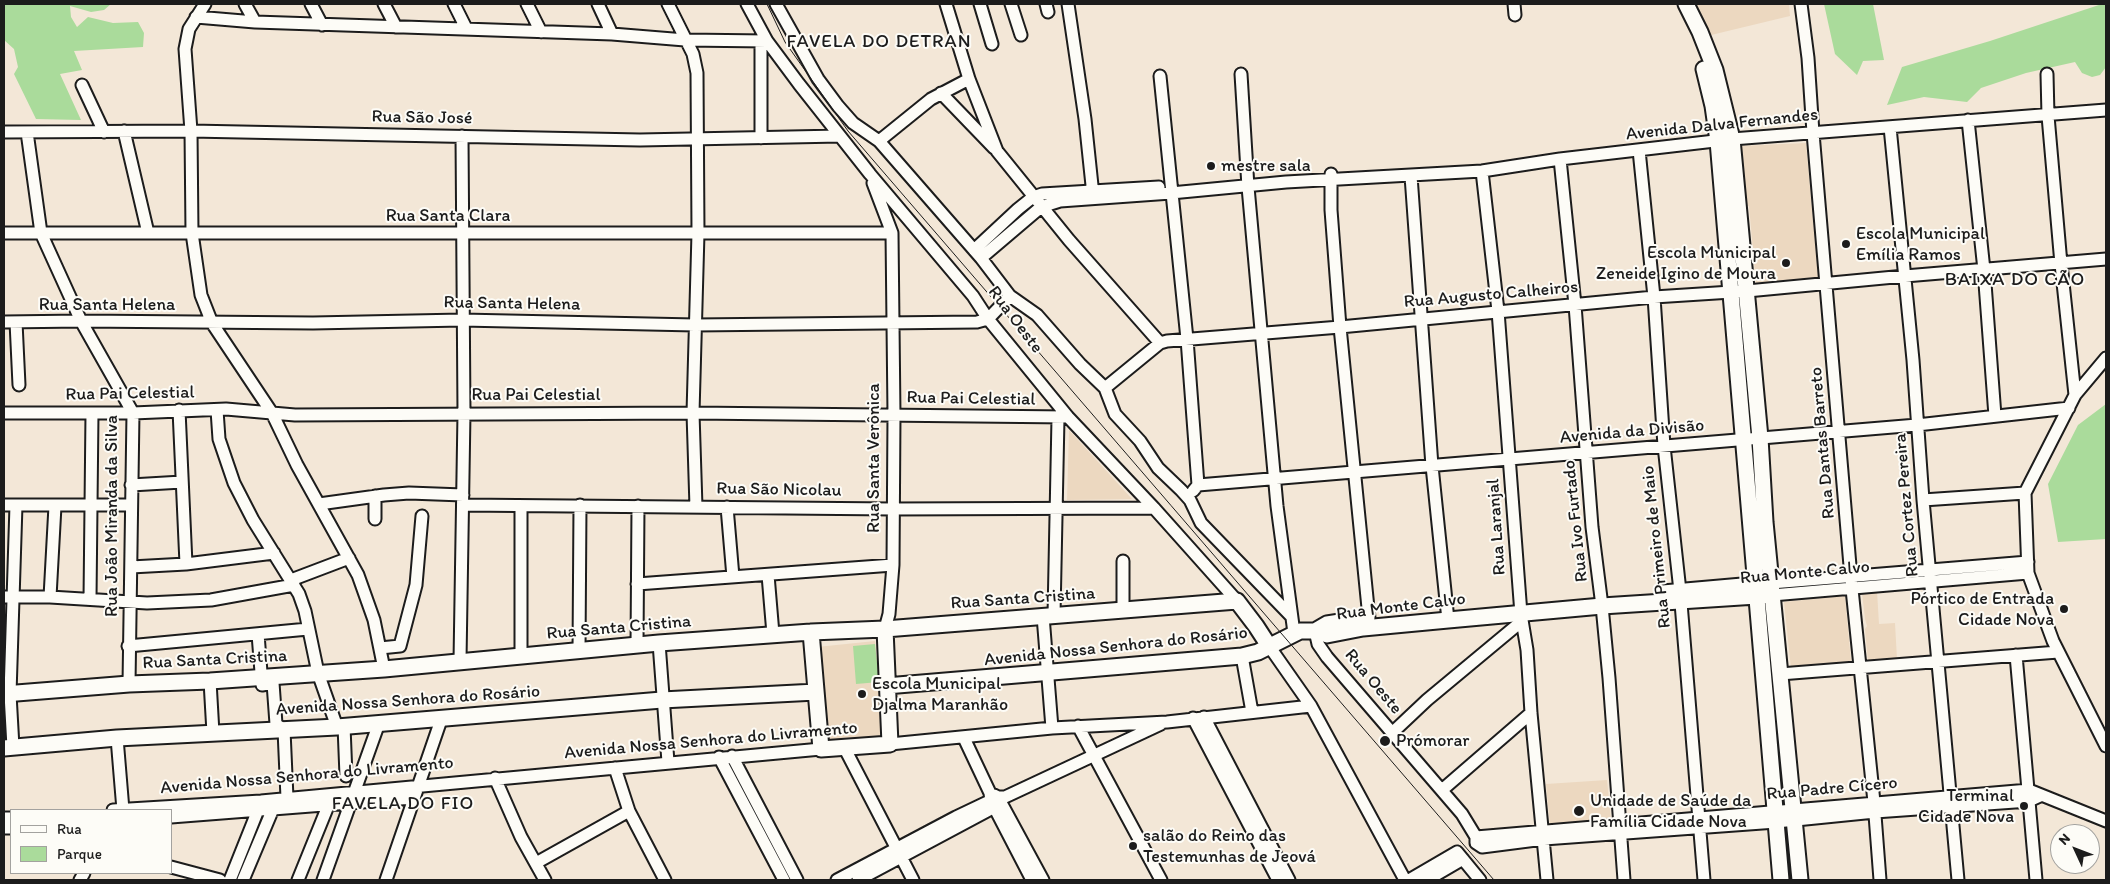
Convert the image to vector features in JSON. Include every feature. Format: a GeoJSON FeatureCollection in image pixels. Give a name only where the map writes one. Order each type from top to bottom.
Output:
{"type":"FeatureCollection","features":[{"type":"Feature","properties":{"kind":"main road"},"geometry":{"type":"LineString","coordinates":[[1675,4],[1701,59],[1713,106],[1725,140],[1730,292],[1781,880]]}},
{"type":"Feature","properties":{"kind":"main road"},"geometry":{"type":"LineString","coordinates":[[1686,4],[1700,32],[1715,70],[1747,291],[1760,438],[1765,522],[1800,880]]}},
{"type":"Feature","properties":{"kind":"main road","name":"Rua Monte Calvo"},"geometry":{"type":"LineString","coordinates":[[1315,631],[1326,624],[1369,618],[1521,613],[1602,603],[1772,590]]}},
{"type":"Feature","properties":{"kind":"main road","name":"Rua Santa Cristina"},"geometry":{"type":"LineString","coordinates":[[7,694],[129,684],[384,669],[659,643],[773,634],[885,629],[1237,601]]}},
{"type":"Feature","properties":{"kind":"main road","name":"Rua Oeste"},"geometry":{"type":"LineString","coordinates":[[1237,601],[1269,646]]}},
{"type":"Feature","properties":{"kind":"main road","name":"Rua Monte Calvo"},"geometry":{"type":"LineString","coordinates":[[1315,631],[1327,635],[1448,615]]}},
{"type":"Feature","properties":{"kind":"main road","name":"Rua Santa Verônica"},"geometry":{"type":"LineString","coordinates":[[885,629],[890,744]]}},
{"type":"Feature","properties":{"kind":"main road","name":"Avenida Nossa Senhora do Rosário"},"geometry":{"type":"LineString","coordinates":[[886,686],[1047,674],[1250,655],[1294,633],[1315,631]]}},
{"type":"Feature","properties":{"kind":"main road"},"geometry":{"type":"LineString","coordinates":[[811,632],[821,749]]}},
{"type":"Feature","properties":{"kind":"main road","name":"Avenida Nossa Senhora do Rosário"},"geometry":{"type":"LineString","coordinates":[[8,747],[117,738],[341,726],[662,700],[816,692]]}},
{"type":"Feature","properties":{"kind":"main road","name":"Avenida Nossa Senhora do Livramento"},"geometry":{"type":"LineString","coordinates":[[821,749],[890,744]]}},
{"type":"Feature","properties":{"kind":"street"},"geometry":{"type":"LineString","coordinates":[[205,4],[187,35],[185,49],[191,131],[192,233],[201,296],[212,323],[272,413],[296,465],[349,558],[368,604],[384,669]]}},
{"type":"Feature","properties":{"kind":"street"},"geometry":{"type":"LineString","coordinates":[[245,4],[255,22]]}},
{"type":"Feature","properties":{"kind":"street"},"geometry":{"type":"LineString","coordinates":[[311,4],[322,25]]}},
{"type":"Feature","properties":{"kind":"street"},"geometry":{"type":"LineString","coordinates":[[384,4],[396,27]]}},
{"type":"Feature","properties":{"kind":"street"},"geometry":{"type":"LineString","coordinates":[[454,4],[466,28]]}},
{"type":"Feature","properties":{"kind":"street"},"geometry":{"type":"LineString","coordinates":[[527,4],[541,32]]}},
{"type":"Feature","properties":{"kind":"street"},"geometry":{"type":"LineString","coordinates":[[598,4],[612,34]]}},
{"type":"Feature","properties":{"kind":"street"},"geometry":{"type":"LineString","coordinates":[[668,4],[693,54],[697,73],[698,233],[693,413],[696,507]]}},
{"type":"Feature","properties":{"kind":"street","name":"Rua Oeste"},"geometry":{"type":"LineString","coordinates":[[747,4],[764,41],[870,174],[974,296],[988,318],[1063,417],[1154,508],[1237,601]]}},
{"type":"Feature","properties":{"kind":"street","name":"Rua Oeste"},"geometry":{"type":"LineString","coordinates":[[776,4],[790,32],[828,94],[853,123],[879,141],[978,254],[1010,296],[1037,315],[1075,359],[1105,388],[1112,410],[1140,442],[1158,468],[1181,490],[1193,493],[1201,523],[1291,616]]}},
{"type":"Feature","properties":{"kind":"street"},"geometry":{"type":"LineString","coordinates":[[946,4],[969,79],[997,151]]}},
{"type":"Feature","properties":{"kind":"street"},"geometry":{"type":"LineString","coordinates":[[980,4],[992,44]]}},
{"type":"Feature","properties":{"kind":"street"},"geometry":{"type":"LineString","coordinates":[[1011,4],[1021,35]]}},
{"type":"Feature","properties":{"kind":"street"},"geometry":{"type":"LineString","coordinates":[[1068,4],[1085,119],[1093,195]]}},
{"type":"Feature","properties":{"kind":"street","name":"Rua Dantas Barreto"},"geometry":{"type":"LineString","coordinates":[[1801,4],[1808,58],[1852,583],[1880,880]]}},
{"type":"Feature","properties":{"kind":"street"},"geometry":{"type":"LineString","coordinates":[[196,17],[322,25],[466,28],[612,34],[685,40],[764,41],[761,138]]}},
{"type":"Feature","properties":{"kind":"street"},"geometry":{"type":"LineString","coordinates":[[1241,74],[1248,183],[1275,480],[1294,633]]}},
{"type":"Feature","properties":{"kind":"street"},"geometry":{"type":"LineString","coordinates":[[2047,74],[2048,116],[2075,395]]}},
{"type":"Feature","properties":{"kind":"street"},"geometry":{"type":"LineString","coordinates":[[1160,76],[1170,190],[1187,339],[1193,493]]}},
{"type":"Feature","properties":{"kind":"street"},"geometry":{"type":"LineString","coordinates":[[879,141],[941,93],[969,79]]}},
{"type":"Feature","properties":{"kind":"street"},"geometry":{"type":"LineString","coordinates":[[82,85],[104,132]]}},
{"type":"Feature","properties":{"kind":"street"},"geometry":{"type":"LineString","coordinates":[[941,93],[997,151],[1041,207],[1160,343],[1105,388]]}},
{"type":"Feature","properties":{"kind":"street","name":"Avenida Dalva Fernandes"},"geometry":{"type":"LineString","coordinates":[[978,254],[1033,197],[1052,192],[1093,195],[1334,177],[1411,176],[1482,171],[1560,159],[1725,140],[2106,110]]}},
{"type":"Feature","properties":{"kind":"street"},"geometry":{"type":"LineString","coordinates":[[1968,120],[1984,270],[1995,416]]}},
{"type":"Feature","properties":{"kind":"street","name":"Rua Cortez Pereira"},"geometry":{"type":"LineString","coordinates":[[1890,127],[1958,880]]}},
{"type":"Feature","properties":{"kind":"street"},"geometry":{"type":"LineString","coordinates":[[124,131],[148,233]]}},
{"type":"Feature","properties":{"kind":"street","name":"Rua São José"},"geometry":{"type":"LineString","coordinates":[[4,132],[191,131],[697,140],[840,136]]}},
{"type":"Feature","properties":{"kind":"street","name":"Rua João Miranda da Silva"},"geometry":{"type":"LineString","coordinates":[[27,132],[41,233],[81,321],[133,413],[130,505],[129,684]]}},
{"type":"Feature","properties":{"kind":"street"},"geometry":{"type":"LineString","coordinates":[[460,661],[464,413],[461,233],[462,136]]}},
{"type":"Feature","properties":{"kind":"street","name":"Rua Primeiro de Maio"},"geometry":{"type":"LineString","coordinates":[[1639,150],[1654,297],[1664,446],[1680,596],[1704,880]]}},
{"type":"Feature","properties":{"kind":"street","name":"Rua Ivo Furtado"},"geometry":{"type":"LineString","coordinates":[[1560,159],[1592,527],[1602,603],[1624,880]]}},
{"type":"Feature","properties":{"kind":"street","name":"Rua Laranjal"},"geometry":{"type":"LineString","coordinates":[[1482,171],[1498,312],[1521,613],[1527,650],[1547,880]]}},
{"type":"Feature","properties":{"kind":"street","name":"Rua Santa Verônica"},"geometry":{"type":"LineString","coordinates":[[870,174],[892,233],[893,509],[890,614],[885,629]]}},
{"type":"Feature","properties":{"kind":"street"},"geometry":{"type":"LineString","coordinates":[[1411,176],[1432,466],[1448,615]]}},
{"type":"Feature","properties":{"kind":"street"},"geometry":{"type":"LineString","coordinates":[[1334,177],[1331,210],[1340,327],[1369,618]]}},
{"type":"Feature","properties":{"kind":"street","name":"Avenida Dalva Fernandes"},"geometry":{"type":"LineString","coordinates":[[978,254],[1041,207],[1093,195]]}},
{"type":"Feature","properties":{"kind":"street"},"geometry":{"type":"LineString","coordinates":[[888,222],[905,214]]}},
{"type":"Feature","properties":{"kind":"street","name":"Rua Santa Clara"},"geometry":{"type":"LineString","coordinates":[[4,233],[892,233]]}},
{"type":"Feature","properties":{"kind":"street","name":"Rua Augusto Calheiros"},"geometry":{"type":"LineString","coordinates":[[1160,343],[1654,297],[1747,291],[2106,260]]}},
{"type":"Feature","properties":{"kind":"street"},"geometry":{"type":"LineString","coordinates":[[988,318],[1010,296]]}},
{"type":"Feature","properties":{"kind":"street","name":"Rua Santa Helena"},"geometry":{"type":"LineString","coordinates":[[10,322],[212,323],[462,320],[695,325],[977,322],[988,318]]}},
{"type":"Feature","properties":{"kind":"street"},"geometry":{"type":"LineString","coordinates":[[10,322],[19,385]]}},
{"type":"Feature","properties":{"kind":"street"},"geometry":{"type":"LineString","coordinates":[[2106,358],[2075,395],[2025,493],[2028,567],[2043,616],[2058,652],[2106,746]]}},
{"type":"Feature","properties":{"kind":"street","name":"Avenida da Divisão"},"geometry":{"type":"LineString","coordinates":[[1193,493],[1275,480],[1587,454],[1839,430],[1917,425],[2069,408]]}},
{"type":"Feature","properties":{"kind":"street"},"geometry":{"type":"LineString","coordinates":[[179,410],[186,564]]}},
{"type":"Feature","properties":{"kind":"street"},"geometry":{"type":"LineString","coordinates":[[217,410],[219,439],[234,483],[253,520],[293,582],[305,611],[318,673],[341,726],[346,776]]}},
{"type":"Feature","properties":{"kind":"street","name":"Rua Pai Celestial"},"geometry":{"type":"LineString","coordinates":[[4,413],[133,413],[217,410],[295,414],[693,413],[1063,417]]}},
{"type":"Feature","properties":{"kind":"street"},"geometry":{"type":"LineString","coordinates":[[90,599],[92,413]]}},
{"type":"Feature","properties":{"kind":"street"},"geometry":{"type":"LineString","coordinates":[[1052,728],[1047,674],[1048,616],[1063,417]]}},
{"type":"Feature","properties":{"kind":"street"},"geometry":{"type":"LineString","coordinates":[[131,485],[182,482]]}},
{"type":"Feature","properties":{"kind":"street","name":"Rua São Nicolau"},"geometry":{"type":"LineString","coordinates":[[319,504],[409,493],[521,506],[893,509],[1154,508]]}},
{"type":"Feature","properties":{"kind":"street"},"geometry":{"type":"LineString","coordinates":[[1923,500],[2025,493]]}},
{"type":"Feature","properties":{"kind":"street"},"geometry":{"type":"LineString","coordinates":[[375,496],[375,519]]}},
{"type":"Feature","properties":{"kind":"street"},"geometry":{"type":"LineString","coordinates":[[4,505],[130,505]]}},
{"type":"Feature","properties":{"kind":"street"},"geometry":{"type":"LineString","coordinates":[[8,747],[9,598],[16,505]]}},
{"type":"Feature","properties":{"kind":"street"},"geometry":{"type":"LineString","coordinates":[[578,651],[580,505]]}},
{"type":"Feature","properties":{"kind":"street"},"geometry":{"type":"LineString","coordinates":[[50,597],[55,506]]}},
{"type":"Feature","properties":{"kind":"street"},"geometry":{"type":"LineString","coordinates":[[521,506],[522,655]]}},
{"type":"Feature","properties":{"kind":"street"},"geometry":{"type":"LineString","coordinates":[[636,646],[638,506]]}},
{"type":"Feature","properties":{"kind":"street"},"geometry":{"type":"LineString","coordinates":[[727,507],[733,577]]}},
{"type":"Feature","properties":{"kind":"street"},"geometry":{"type":"LineString","coordinates":[[380,648],[400,646],[416,585],[422,516]]}},
{"type":"Feature","properties":{"kind":"street"},"geometry":{"type":"LineString","coordinates":[[131,567],[186,564],[274,554]]}},
{"type":"Feature","properties":{"kind":"street"},"geometry":{"type":"LineString","coordinates":[[9,598],[50,597],[147,603],[211,600],[293,582],[349,558]]}},
{"type":"Feature","properties":{"kind":"street"},"geometry":{"type":"LineString","coordinates":[[1123,561],[1123,610]]}},
{"type":"Feature","properties":{"kind":"street"},"geometry":{"type":"LineString","coordinates":[[637,584],[892,565]]}},
{"type":"Feature","properties":{"kind":"street","name":"Rua Monte Calvo"},"geometry":{"type":"LineString","coordinates":[[1772,590],[2028,567]]}},
{"type":"Feature","properties":{"kind":"street"},"geometry":{"type":"LineString","coordinates":[[768,575],[773,634]]}},
{"type":"Feature","properties":{"kind":"street"},"geometry":{"type":"LineString","coordinates":[[1392,733],[1521,613]]}},
{"type":"Feature","properties":{"kind":"street"},"geometry":{"type":"LineString","coordinates":[[128,646],[308,629]]}},
{"type":"Feature","properties":{"kind":"street","name":"Rua Oeste"},"geometry":{"type":"LineString","coordinates":[[1315,631],[1318,644],[1327,657],[1462,814],[1479,842]]}},
{"type":"Feature","properties":{"kind":"street"},"geometry":{"type":"LineString","coordinates":[[243,880],[279,802],[284,730],[276,724],[273,683],[262,685],[258,634]]}},
{"type":"Feature","properties":{"kind":"street"},"geometry":{"type":"LineString","coordinates":[[659,643],[668,762]]}},
{"type":"Feature","properties":{"kind":"street"},"geometry":{"type":"LineString","coordinates":[[1269,646],[1312,706],[1407,880],[1459,856]]}},
{"type":"Feature","properties":{"kind":"street"},"geometry":{"type":"LineString","coordinates":[[1780,674],[2058,652]]}},
{"type":"Feature","properties":{"kind":"street"},"geometry":{"type":"LineString","coordinates":[[1242,656],[1252,712]]}},
{"type":"Feature","properties":{"kind":"street"},"geometry":{"type":"LineString","coordinates":[[2016,656],[2036,880]]}},
{"type":"Feature","properties":{"kind":"street"},"geometry":{"type":"LineString","coordinates":[[210,680],[214,733]]}},
{"type":"Feature","properties":{"kind":"street","name":"Avenida Nossa Senhora do Livramento"},"geometry":{"type":"LineString","coordinates":[[890,744],[1052,728],[1167,722],[1312,706]]}},
{"type":"Feature","properties":{"kind":"street"},"geometry":{"type":"LineString","coordinates":[[1442,790],[1531,713]]}},
{"type":"Feature","properties":{"kind":"street"},"geometry":{"type":"LineString","coordinates":[[386,880],[442,717]]}},
{"type":"Feature","properties":{"kind":"street"},"geometry":{"type":"LineString","coordinates":[[1199,718],[1278,880]]}},
{"type":"Feature","properties":{"kind":"street"},"geometry":{"type":"LineString","coordinates":[[1199,718],[1288,880]]}},
{"type":"Feature","properties":{"kind":"street"},"geometry":{"type":"LineString","coordinates":[[836,880],[898,853],[997,800],[1167,722]]}},
{"type":"Feature","properties":{"kind":"street"},"geometry":{"type":"LineString","coordinates":[[323,880],[379,723]]}},
{"type":"Feature","properties":{"kind":"street"},"geometry":{"type":"LineString","coordinates":[[1078,726],[1092,756],[1161,880]]}},
{"type":"Feature","properties":{"kind":"street"},"geometry":{"type":"LineString","coordinates":[[117,738],[119,809]]}},
{"type":"Feature","properties":{"kind":"street"},"geometry":{"type":"LineString","coordinates":[[964,738],[1043,880]]}},
{"type":"Feature","properties":{"kind":"street"},"geometry":{"type":"LineString","coordinates":[[844,747],[913,880]]}},
{"type":"Feature","properties":{"kind":"street","name":"Avenida Nossa Senhora do Livramento"},"geometry":{"type":"LineString","coordinates":[[279,802],[328,806],[352,798],[417,786],[821,749]]}},
{"type":"Feature","properties":{"kind":"street"},"geometry":{"type":"LineString","coordinates":[[732,756],[797,880]]}},
{"type":"Feature","properties":{"kind":"street"},"geometry":{"type":"LineString","coordinates":[[719,757],[784,880]]}},
{"type":"Feature","properties":{"kind":"street"},"geometry":{"type":"LineString","coordinates":[[615,768],[629,811],[665,880]]}},
{"type":"Feature","properties":{"kind":"street"},"geometry":{"type":"LineString","coordinates":[[496,778],[512,818],[545,880]]}},
{"type":"Feature","properties":{"kind":"street","name":"Rua Padre Cícero"},"geometry":{"type":"LineString","coordinates":[[1479,842],[1874,807],[2029,796],[2040,796],[2106,821]]}},
{"type":"Feature","properties":{"kind":"street","name":"Avenida Nossa Senhora do Livramento"},"geometry":{"type":"LineString","coordinates":[[172,816],[279,802],[352,798],[413,798]]}},
{"type":"Feature","properties":{"kind":"street"},"geometry":{"type":"LineString","coordinates":[[997,800],[1032,880]]}},
{"type":"Feature","properties":{"kind":"street"},"geometry":{"type":"LineString","coordinates":[[230,880],[259,805]]}},
{"type":"Feature","properties":{"kind":"street","name":"Avenida Nossa Senhora do Livramento"},"geometry":{"type":"LineString","coordinates":[[147,809],[259,805]]}},
{"type":"Feature","properties":{"kind":"street"},"geometry":{"type":"LineString","coordinates":[[298,880],[328,806]]}},
{"type":"Feature","properties":{"kind":"street"},"geometry":{"type":"LineString","coordinates":[[536,864],[629,811]]}},
{"type":"Feature","properties":{"kind":"street"},"geometry":{"type":"LineString","coordinates":[[858,880],[898,853]]}},
{"type":"Feature","properties":{"kind":"street"},"geometry":{"type":"LineString","coordinates":[[1427,880],[1459,856]]}},
{"type":"Feature","properties":{"kind":"street"},"geometry":{"type":"LineString","coordinates":[[1459,856],[1480,880]]}},
{"type":"Feature","properties":{"kind":"street"},"geometry":{"type":"LineString","coordinates":[[172,867],[220,880]]}},
{"type":"Feature","properties":{"kind":"shaded area"},"geometry":{"type":"Polygon","coordinates":[[[1697,4],[1789,4],[1790,16],[1707,36],[1695,7],[1697,4]]]}},
{"type":"Feature","properties":{"kind":"shaded area"},"geometry":{"type":"Polygon","coordinates":[[[1806,143],[1818,277],[1756,283],[1749,206],[1744,206],[1739,146],[1806,143]]]}},
{"type":"Feature","properties":{"kind":"shaded area"},"geometry":{"type":"Polygon","coordinates":[[[1069,430],[1132,499],[1067,500],[1069,430]]]}},
{"type":"Feature","properties":{"kind":"shaded area"},"geometry":{"type":"Polygon","coordinates":[[[1877,591],[1879,624],[1895,623],[1897,659],[1868,661],[1865,629],[1867,626],[1862,593],[1877,591]]]}},
{"type":"Feature","properties":{"kind":"shaded area"},"geometry":{"type":"Polygon","coordinates":[[[1845,596],[1851,662],[1791,669],[1784,602],[1845,596]]]}},
{"type":"Feature","properties":{"kind":"shaded area","name":"Escola Municipal Djalma Maranhão"},"geometry":{"type":"Polygon","coordinates":[[[875,641],[884,742],[825,747],[817,647],[875,641]]]}},
{"type":"Feature","properties":{"kind":"shaded area","name":"Unidade de Saúde da Família Cidade Nova"},"geometry":{"type":"Polygon","coordinates":[[[1607,780],[1611,821],[1550,826],[1546,784],[1607,780]]]}},
{"type":"Feature","properties":{"kind":"green space"},"geometry":{"type":"Polygon","coordinates":[[[4,4],[111,4],[104,10],[91,12],[70,6],[71,17],[77,27],[88,17],[113,23],[138,22],[144,33],[143,47],[74,51],[82,70],[60,74],[81,120],[36,119],[14,74],[18,67],[14,49],[4,40],[4,4]]]}},
{"type":"Feature","properties":{"kind":"green space"},"geometry":{"type":"Polygon","coordinates":[[[1824,4],[1873,4],[1884,60],[1863,61],[1857,75],[1835,54],[1824,4]]]}},
{"type":"Feature","properties":{"kind":"green space"},"geometry":{"type":"Polygon","coordinates":[[[2106,4],[2106,67],[2100,75],[2092,77],[2082,73],[2075,62],[2026,73],[1981,88],[1967,102],[1924,97],[1887,105],[1902,67],[1990,41],[2106,4]]]}},
{"type":"Feature","properties":{"kind":"green space"},"geometry":{"type":"Polygon","coordinates":[[[2106,404],[2106,539],[2058,542],[2048,484],[2078,425],[2106,404]]]}},
{"type":"Feature","properties":{"kind":"green space"},"geometry":{"type":"Polygon","coordinates":[[[875,644],[879,682],[856,684],[853,646],[875,644]]]}},
{"type":"Feature","properties":{"kind":"tram line"},"geometry":{"type":"LineString","coordinates":[[767,4],[785,42],[848,131],[1494,880]]}},
{"type":"Feature","properties":{"kind":"place","name":"mestre sala"},"geometry":{"type":"Point","coordinates":[1211,166]}},
{"type":"Feature","properties":{"kind":"place","name":"Escola Municipal Emília Ramos"},"geometry":{"type":"Point","coordinates":[1846,244]}},
{"type":"Feature","properties":{"kind":"place","name":"Escola Municipal Zeneide Igino de Moura"},"geometry":{"type":"Point","coordinates":[1786,263]}},
{"type":"Feature","properties":{"kind":"place","name":"Pórtico de Entrada Cidade Nova"},"geometry":{"type":"Point","coordinates":[2064,609]}},
{"type":"Feature","properties":{"kind":"place","name":"Escola Municipal Djalma Maranhão"},"geometry":{"type":"Point","coordinates":[862,694]}},
{"type":"Feature","properties":{"kind":"place","name":"Prómorar"},"geometry":{"type":"Point","coordinates":[1385,741]}},
{"type":"Feature","properties":{"kind":"place","name":"Terminal Cidade Nova"},"geometry":{"type":"Point","coordinates":[2024,806]}},
{"type":"Feature","properties":{"kind":"place","name":"Unidade de Saúde da Família Cidade Nova"},"geometry":{"type":"Point","coordinates":[1579,811]}},
{"type":"Feature","properties":{"kind":"place","name":"salão do Reino das Testemunhas de Jeová"},"geometry":{"type":"Point","coordinates":[1133,846]}},
{"type":"Feature","properties":{"kind":"district","name":"FAVELA DO DETRAN"},"geometry":{"type":"Point","coordinates":[879,42]}},
{"type":"Feature","properties":{"kind":"district","name":"BAIXA DO CÃO"},"geometry":{"type":"Point","coordinates":[2015,280]}},
{"type":"Feature","properties":{"kind":"district","name":"FAVELA DO FIO"},"geometry":{"type":"Point","coordinates":[403,804]}}]}
